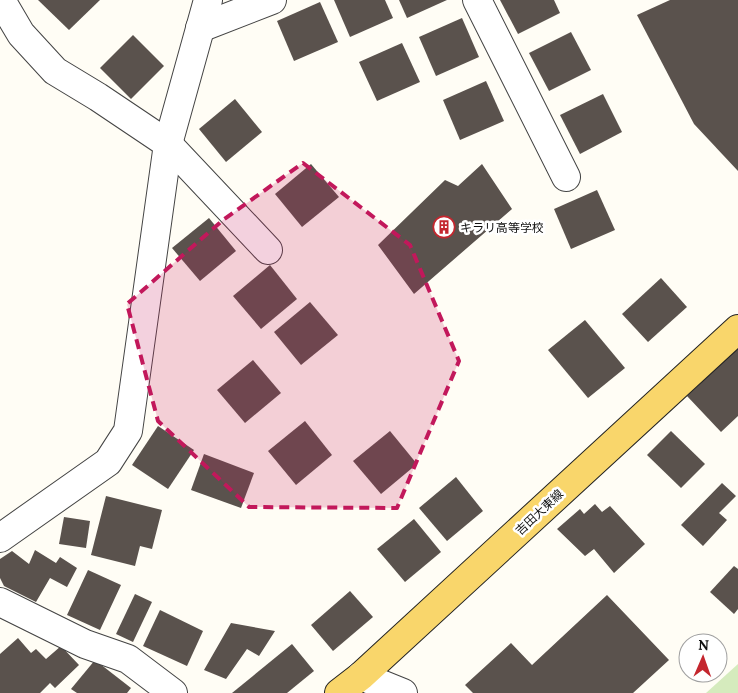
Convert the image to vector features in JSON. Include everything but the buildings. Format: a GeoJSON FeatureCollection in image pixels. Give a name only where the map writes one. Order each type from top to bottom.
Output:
{"type":"FeatureCollection","features":[{"type":"Feature","properties":{"kind":"main road","name":"吉田大東線"},"geometry":{"type":"LineString","coordinates":[[339,693],[361,676],[738,329]]}},
{"type":"Feature","properties":{"kind":"street"},"geometry":{"type":"LineString","coordinates":[[1,0],[22,34],[55,71],[168,144],[268,250]]}},
{"type":"Feature","properties":{"kind":"street"},"geometry":{"type":"LineString","coordinates":[[0,538],[108,462],[128,432],[168,144],[208,0]]}},
{"type":"Feature","properties":{"kind":"street"},"geometry":{"type":"LineString","coordinates":[[200,28],[272,0]]}},
{"type":"Feature","properties":{"kind":"street"},"geometry":{"type":"LineString","coordinates":[[477,0],[566,177]]}},
{"type":"Feature","properties":{"kind":"street"},"geometry":{"type":"LineString","coordinates":[[0,602],[85,644],[128,659],[173,693]]}},
{"type":"Feature","properties":{"kind":"street"},"geometry":{"type":"LineString","coordinates":[[361,676],[403,693]]}},
{"type":"Feature","properties":{"kind":"highlighted area"},"geometry":{"type":"Polygon","coordinates":[[[303,163],[410,245],[459,361],[397,508],[249,507],[158,421],[127,304],[223,220],[303,163]]]}},
{"type":"Feature","properties":{"kind":"green space"},"geometry":{"type":"Polygon","coordinates":[[[738,664],[738,693],[706,693],[717,683],[728,683],[728,673],[738,664]]]}},
{"type":"Feature","properties":{"kind":"place","name":"キラリ高等学校"},"geometry":{"type":"Point","coordinates":[444,227]}}]}
